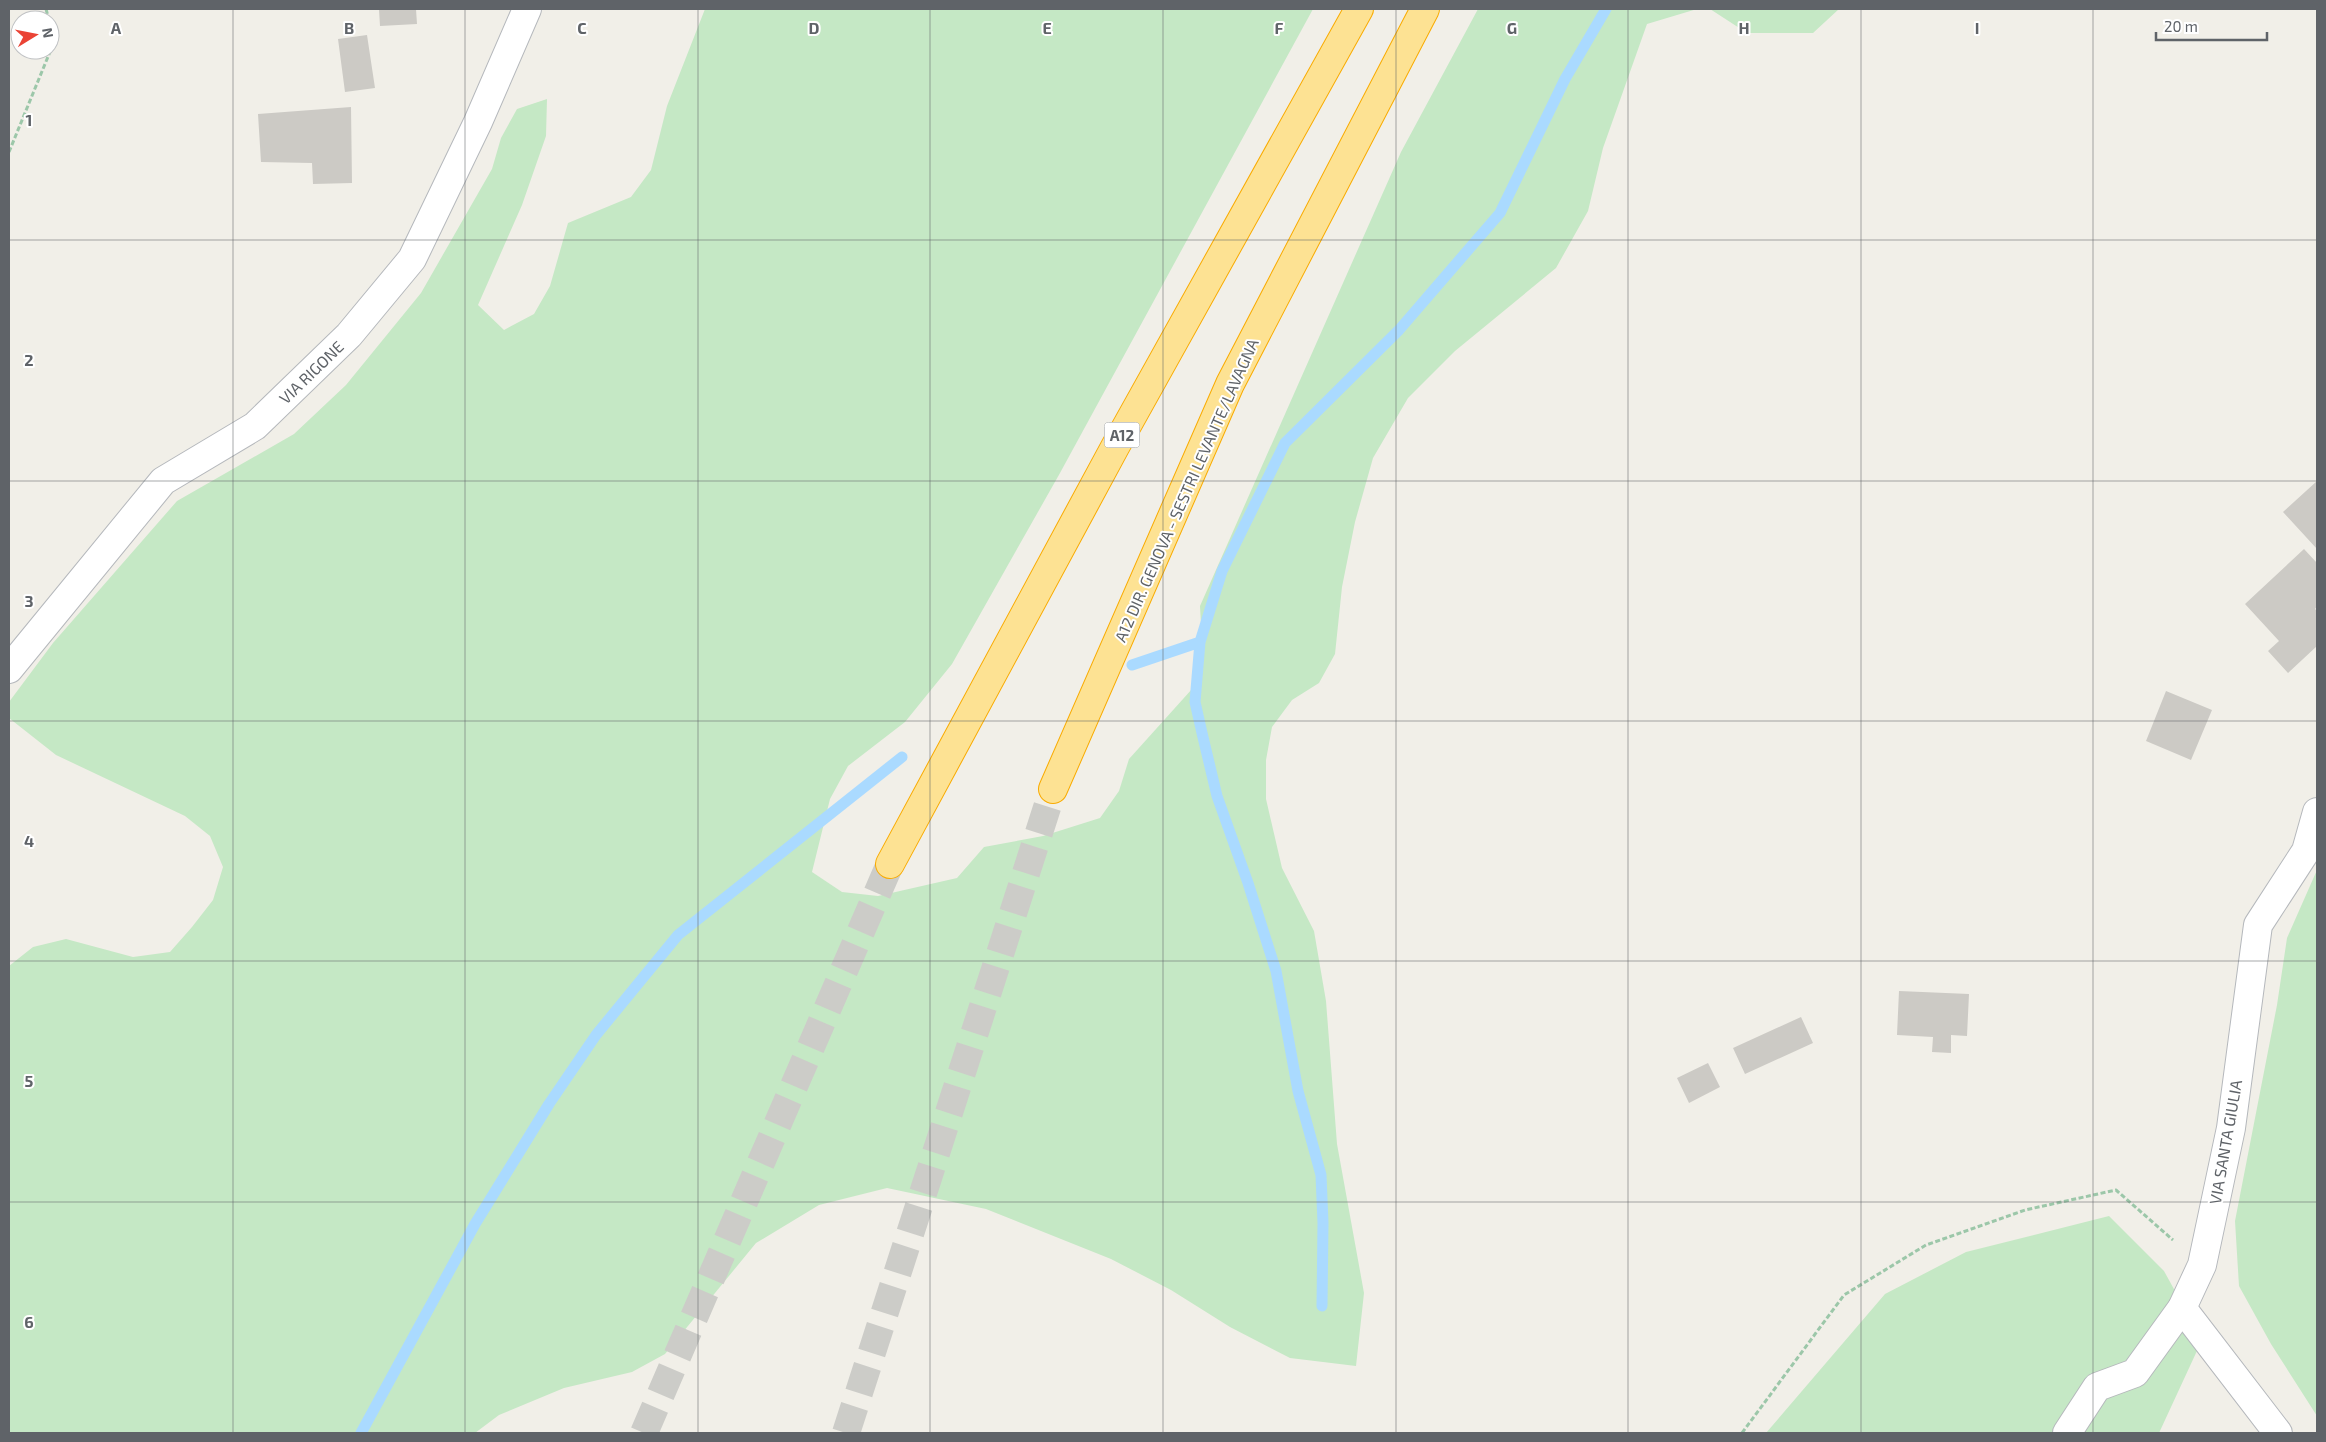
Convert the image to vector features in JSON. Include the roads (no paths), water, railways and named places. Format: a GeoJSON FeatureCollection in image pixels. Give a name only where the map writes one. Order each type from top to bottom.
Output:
{"type":"FeatureCollection","features":[{"type":"Feature","properties":{"kind":"highway","name":"A12"},"geometry":{"type":"LineString","coordinates":[[890,864],[1115,447],[1359,9]]}},
{"type":"Feature","properties":{"kind":"highway","name":"A12 DIR. GENOVA - SESTRI LEVANTE/LAVAGNA"},"geometry":{"type":"LineString","coordinates":[[1053,789],[1230,384],[1425,9]]}},
{"type":"Feature","properties":{"kind":"street","name":"VIA RIGONE"},"geometry":{"type":"LineString","coordinates":[[9,669],[163,481],[255,426],[350,335],[412,260],[478,122],[527,9]]}},
{"type":"Feature","properties":{"kind":"street","name":"VIA SANTA GIULIA"},"geometry":{"type":"LineString","coordinates":[[2067,1433],[2097,1387],[2135,1373],[2182,1308],[2202,1265],[2230,1128],[2258,926],[2306,851],[2317,812]]}},
{"type":"Feature","properties":{"kind":"street"},"geometry":{"type":"LineString","coordinates":[[2182,1308],[2278,1433]]}},
{"type":"Feature","properties":{"kind":"waterway"},"geometry":{"type":"LineString","coordinates":[[1322,1306],[1323,1223],[1321,1175],[1298,1091],[1276,971],[1248,883],[1217,796],[1202,733],[1195,702],[1200,642],[1222,571],[1285,443],[1399,330],[1500,213],[1565,79],[1606,9]]}},
{"type":"Feature","properties":{"kind":"waterway"},"geometry":{"type":"LineString","coordinates":[[1132,665],[1200,642]]}},
{"type":"Feature","properties":{"kind":"waterway"},"geometry":{"type":"LineString","coordinates":[[361,1433],[475,1224],[549,1104],[596,1035],[678,935],[902,757]]}},
{"type":"Feature","properties":{"kind":"tunnel"},"geometry":{"type":"LineString","coordinates":[[846,1433],[1053,789]]}},
{"type":"Feature","properties":{"kind":"tunnel"},"geometry":{"type":"LineString","coordinates":[[644,1433],[890,864]]}}]}
